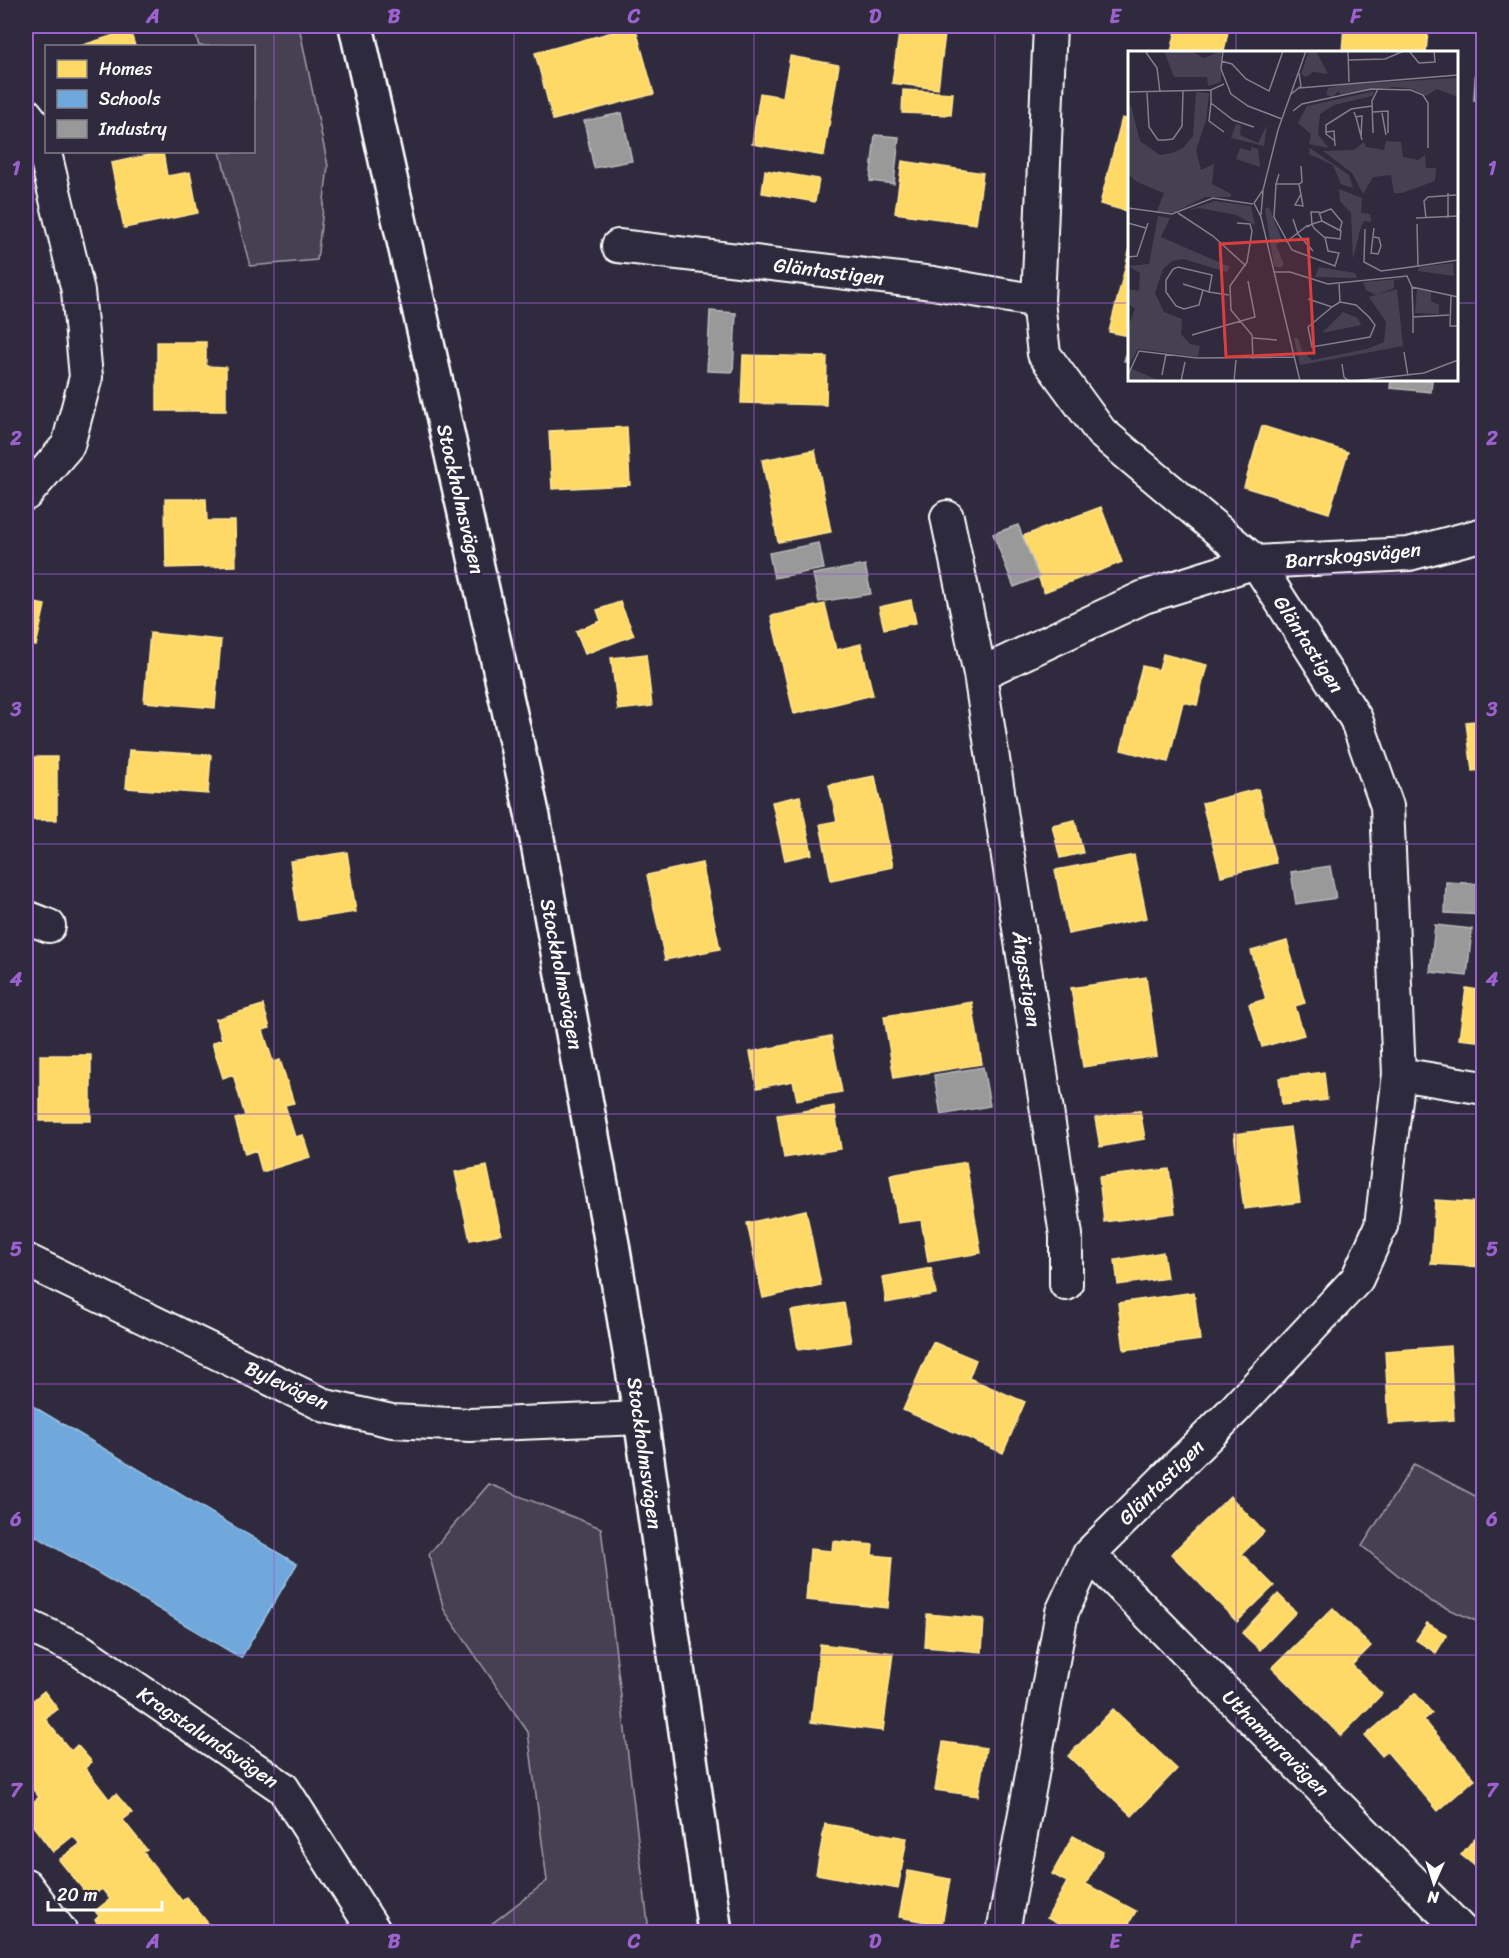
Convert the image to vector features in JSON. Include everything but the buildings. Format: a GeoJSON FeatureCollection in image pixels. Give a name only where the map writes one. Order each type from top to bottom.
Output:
{"type":"FeatureCollection","features":[{"type":"Feature","properties":{"kind":"main road","name":"Stockholmsvägen"},"geometry":{"type":"LineString","coordinates":[[356,26],[533,817],[612,1244],[641,1418],[715,1932]]}},
{"type":"Feature","properties":{"kind":"street","name":"Gläntastigen"},"geometry":{"type":"LineString","coordinates":[[1003,1932],[1062,1612],[1089,1554],[1234,1410],[1357,1279],[1381,1226],[1399,1074],[1387,806],[1356,719],[1256,562],[1101,432],[1044,354],[1038,301],[1050,26]]}},
{"type":"Feature","properties":{"kind":"street"},"geometry":{"type":"LineString","coordinates":[[26,114],[40,132],[45,153]]}},
{"type":"Feature","properties":{"kind":"street"},"geometry":{"type":"LineString","coordinates":[[26,494],[68,445],[86,377],[78,291],[45,153]]}},
{"type":"Feature","properties":{"kind":"street","name":"Gläntastigen"},"geometry":{"type":"LineString","coordinates":[[618,246],[933,283],[1038,301]]}},
{"type":"Feature","properties":{"kind":"street","name":"Ängsstigen"},"geometry":{"type":"LineString","coordinates":[[947,517],[980,674],[1066,1235],[1066,1284]]}},
{"type":"Feature","properties":{"kind":"street","name":"Barrskogsvägen"},"geometry":{"type":"LineString","coordinates":[[1256,562],[1409,554],[1484,534]]}},
{"type":"Feature","properties":{"kind":"street"},"geometry":{"type":"LineString","coordinates":[[980,674],[1144,597],[1256,562]]}},
{"type":"Feature","properties":{"kind":"street"},"geometry":{"type":"LineString","coordinates":[[1399,1074],[1484,1088]]}},
{"type":"Feature","properties":{"kind":"street","name":"Bylevägen"},"geometry":{"type":"LineString","coordinates":[[26,1260],[326,1406],[392,1421],[470,1425],[641,1418]]}},
{"type":"Feature","properties":{"kind":"street","name":"Uthammravägen"},"geometry":{"type":"LineString","coordinates":[[1089,1554],[1463,1932]]}},
{"type":"Feature","properties":{"kind":"street","name":"Kragstalundsvägen"},"geometry":{"type":"LineString","coordinates":[[26,1625],[80,1650],[284,1788],[365,1929]]}},
{"type":"Feature","properties":{"kind":"street"},"geometry":{"type":"LineString","coordinates":[[26,1885],[61,1932]]}},
{"type":"Feature","properties":{"kind":"shaded area"},"geometry":{"type":"Polygon","coordinates":[[[193,26],[299,26],[328,166],[317,260],[250,266],[220,153],[255,153],[255,45],[199,45],[193,26]]]}},
{"type":"Feature","properties":{"kind":"shaded area"},"geometry":{"type":"Polygon","coordinates":[[[1414,1464],[1483,1500],[1483,1624],[1430,1601],[1362,1546],[1414,1464]]]}},
{"type":"Feature","properties":{"kind":"shaded area"},"geometry":{"type":"Polygon","coordinates":[[[489,1484],[601,1528],[649,1932],[481,1932],[547,1881],[528,1732],[444,1610],[429,1554],[489,1484]]]}}]}
